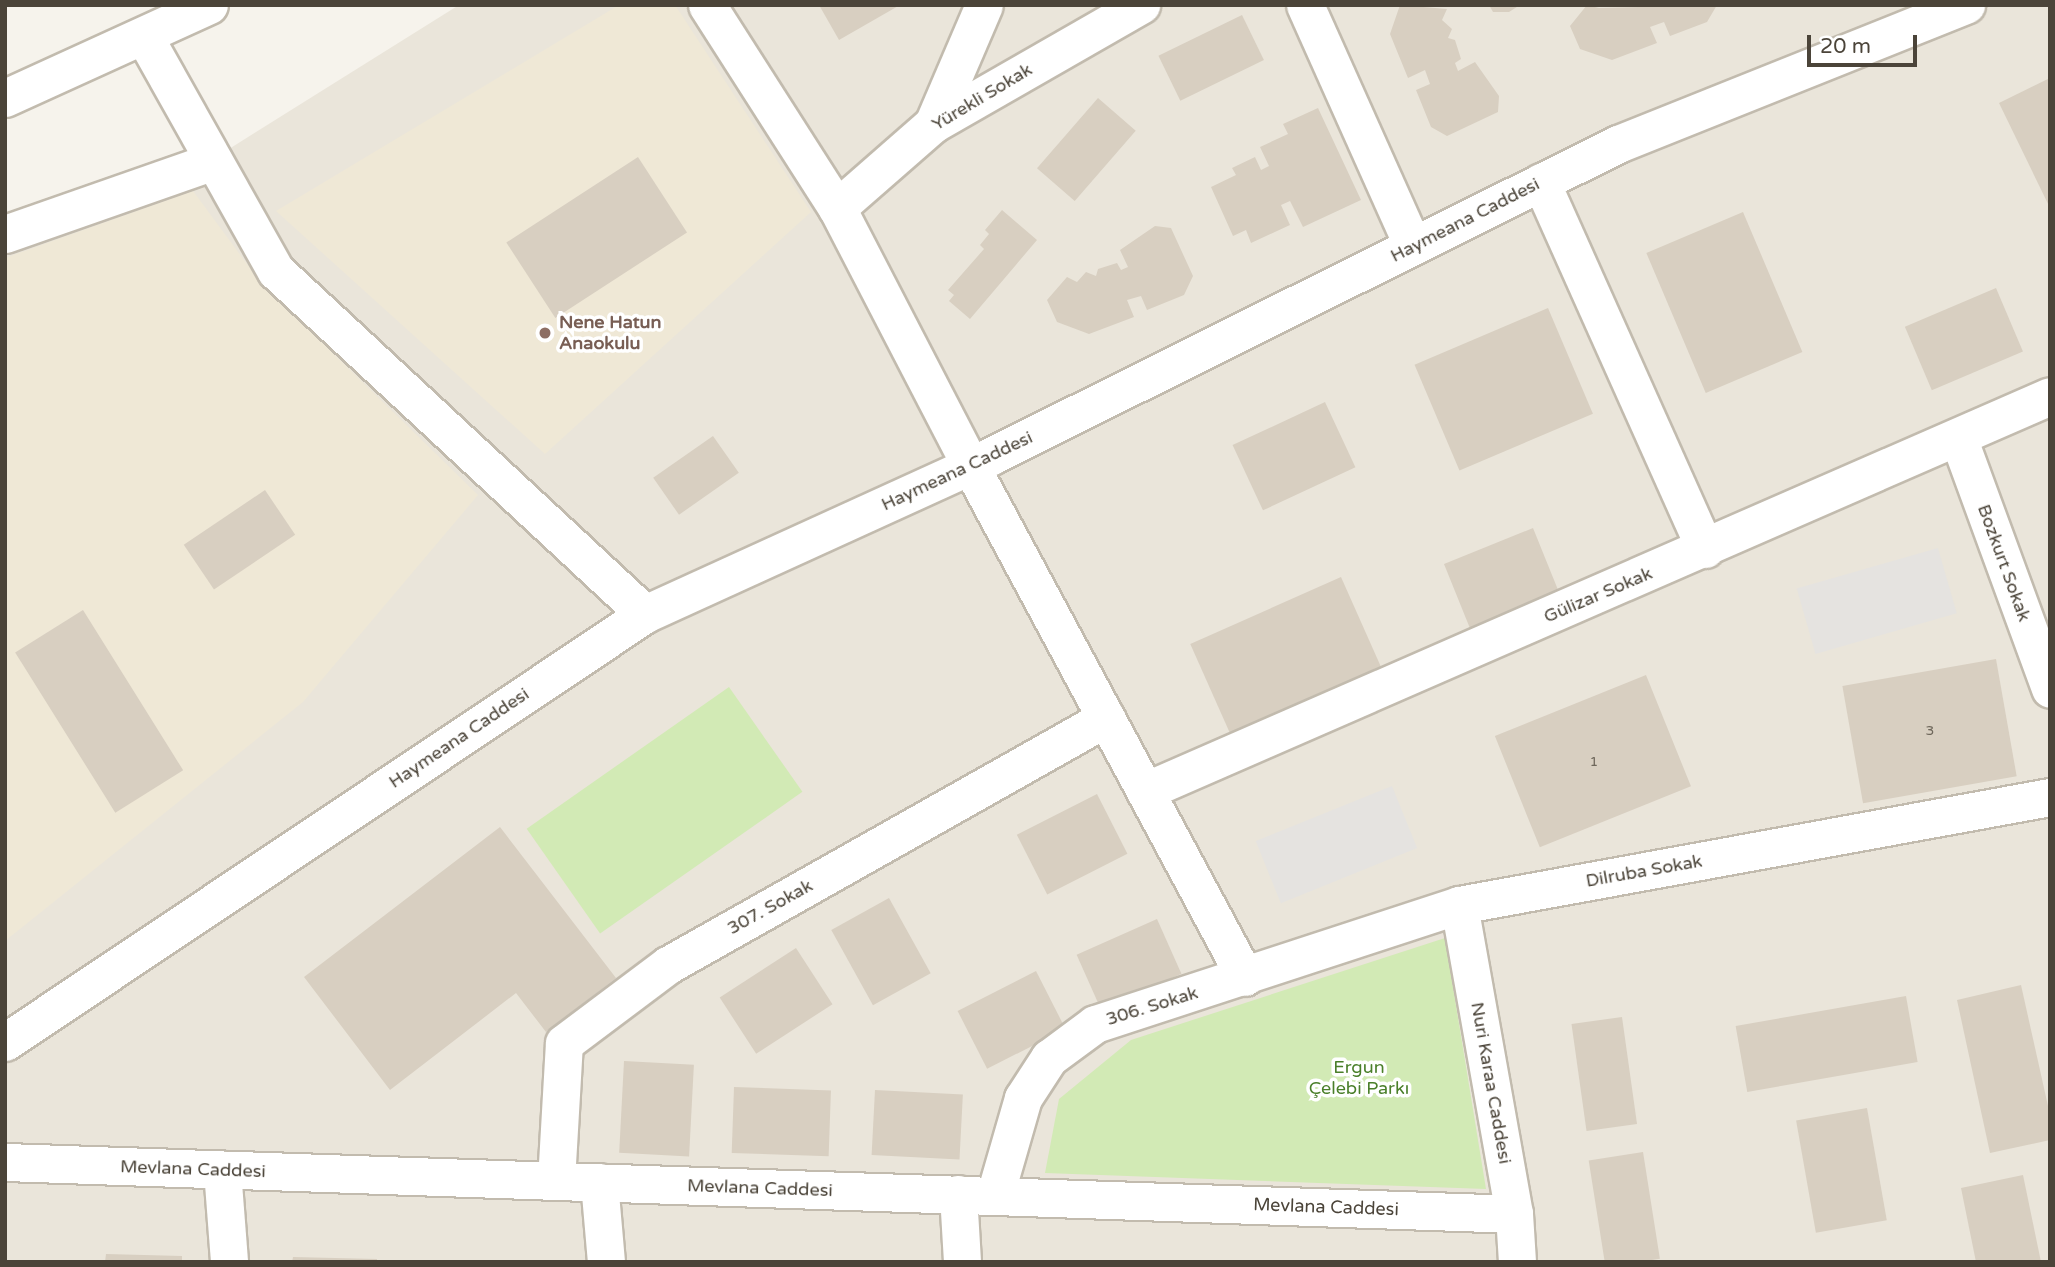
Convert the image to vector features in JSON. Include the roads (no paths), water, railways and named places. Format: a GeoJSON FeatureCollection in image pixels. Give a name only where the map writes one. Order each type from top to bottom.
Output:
{"type":"FeatureCollection","features":[{"type":"Feature","properties":{"kind":"street"},"geometry":{"type":"LineString","coordinates":[[5,98],[145,38],[209,5]]}},
{"type":"Feature","properties":{"kind":"street"},"geometry":{"type":"LineString","coordinates":[[708,5],[837,208],[970,465],[1245,977]]}},
{"type":"Feature","properties":{"kind":"street"},"geometry":{"type":"LineString","coordinates":[[933,124],[984,5]]}},
{"type":"Feature","properties":{"kind":"street","name":"Yürekli Sokak"},"geometry":{"type":"LineString","coordinates":[[837,208],[933,124],[1141,5]]}},
{"type":"Feature","properties":{"kind":"street"},"geometry":{"type":"LineString","coordinates":[[1305,5],[1413,246]]}},
{"type":"Feature","properties":{"kind":"street","name":"Haymeana Caddesi"},"geometry":{"type":"LineString","coordinates":[[5,1042],[645,614],[970,465],[1618,144],[1966,5]]}},
{"type":"Feature","properties":{"kind":"street"},"geometry":{"type":"LineString","coordinates":[[145,38],[276,271],[645,614]]}},
{"type":"Feature","properties":{"kind":"street"},"geometry":{"type":"LineString","coordinates":[[5,234],[214,162]]}},
{"type":"Feature","properties":{"kind":"street"},"geometry":{"type":"LineString","coordinates":[[1541,182],[1705,549]]}},
{"type":"Feature","properties":{"kind":"street","name":"Gülizar Sokak"},"geometry":{"type":"LineString","coordinates":[[1145,791],[1705,549],[2050,396]]}},
{"type":"Feature","properties":{"kind":"street","name":"Bozkurt Sokak"},"geometry":{"type":"LineString","coordinates":[[1958,437],[2050,689]]}},
{"type":"Feature","properties":{"kind":"street","name":"307. Sokak"},"geometry":{"type":"LineString","coordinates":[[556,1181],[564,1043],[668,965],[1106,718]]}},
{"type":"Feature","properties":{"kind":"street","name":"Dilruba Sokak"},"geometry":{"type":"LineString","coordinates":[[1245,977],[1459,905],[2050,797]]}},
{"type":"Feature","properties":{"kind":"street","name":"Nuri Karaa Caddesi"},"geometry":{"type":"LineString","coordinates":[[1459,905],[1514,1214],[1517,1262]]}},
{"type":"Feature","properties":{"kind":"street","name":"306. Sokak"},"geometry":{"type":"LineString","coordinates":[[995,1195],[1023,1098],[1049,1058],[1095,1024],[1245,977]]}},
{"type":"Feature","properties":{"kind":"street","name":"Mevlana Caddesi"},"geometry":{"type":"LineString","coordinates":[[5,1163],[1514,1214]]}},
{"type":"Feature","properties":{"kind":"street"},"geometry":{"type":"LineString","coordinates":[[222,1170],[229,1262]]}},
{"type":"Feature","properties":{"kind":"street"},"geometry":{"type":"LineString","coordinates":[[599,1182],[606,1262]]}},
{"type":"Feature","properties":{"kind":"street"},"geometry":{"type":"LineString","coordinates":[[958,1194],[962,1262]]}},
{"type":"Feature","properties":{"kind":"place","name":"Nene Hatun Anaokulu"},"geometry":{"type":"Point","coordinates":[545,333]}},
{"type":"Feature","properties":{"kind":"park label","name":"Ergun Çelebi Parkı"},"geometry":{"type":"Point","coordinates":[1359,1078]}}]}
